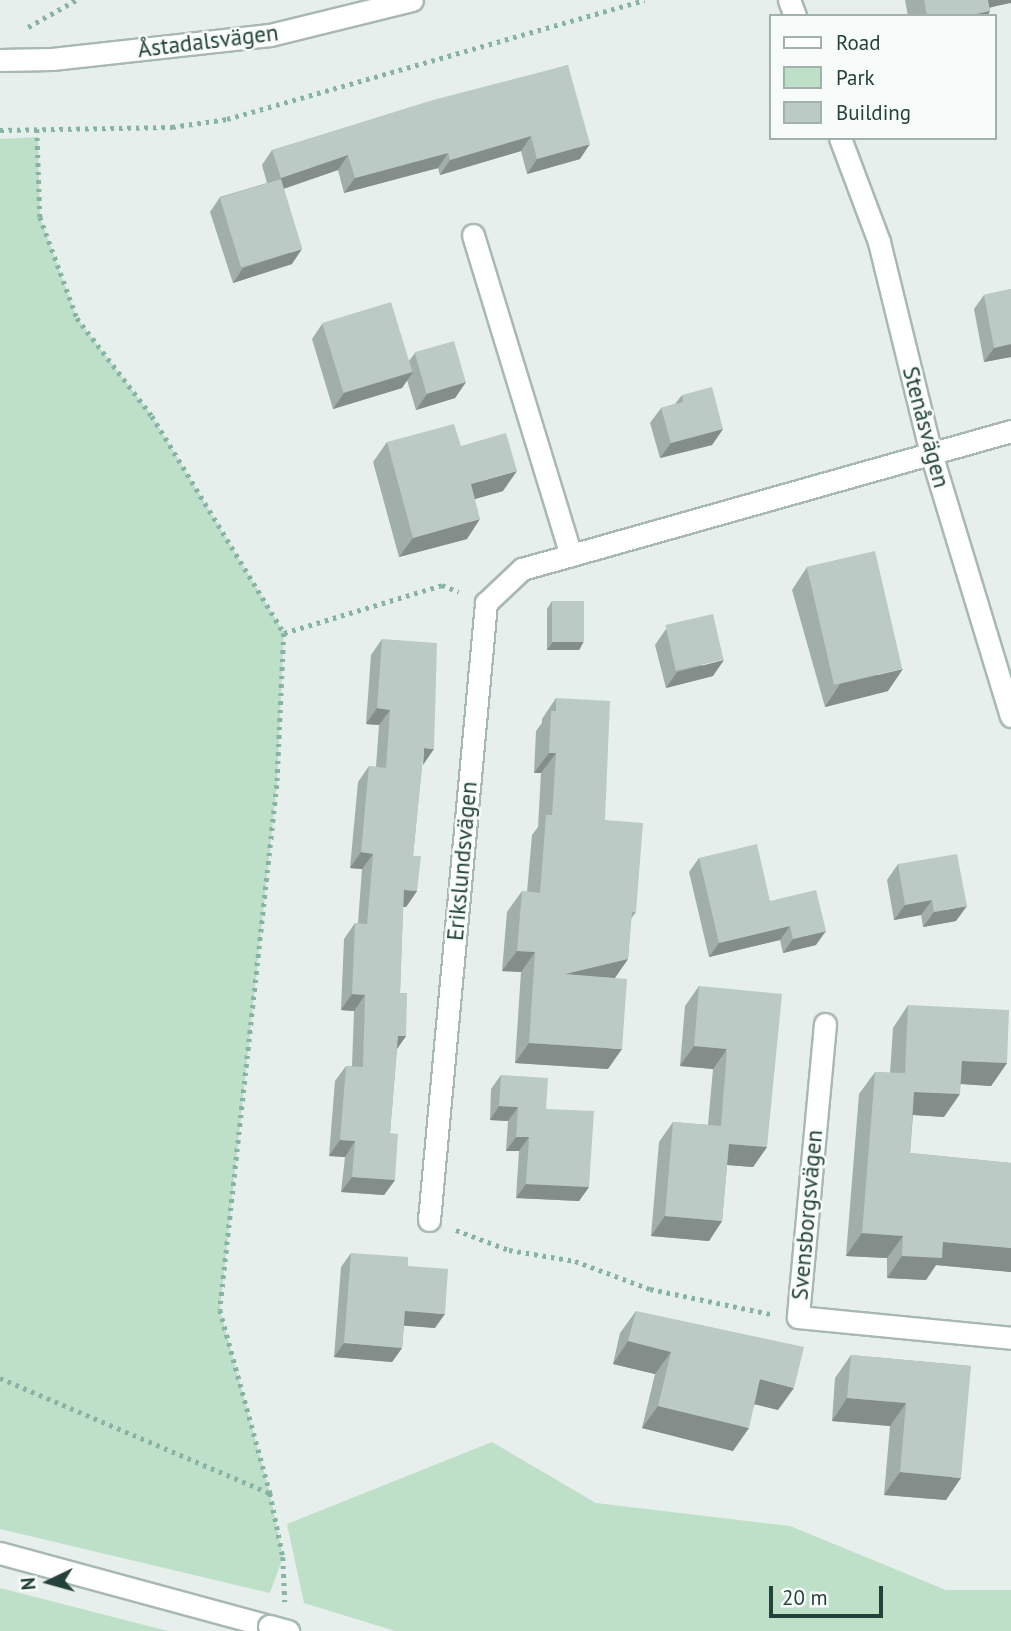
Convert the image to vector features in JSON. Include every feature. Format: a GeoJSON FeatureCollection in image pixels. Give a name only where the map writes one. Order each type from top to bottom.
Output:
{"type":"FeatureCollection","features":[{"type":"Feature","properties":{"kind":"street","name":"Åstadalsvägen"},"geometry":{"type":"LineString","coordinates":[[0,60],[52,59],[270,35],[412,0]]}},
{"type":"Feature","properties":{"kind":"street","name":"Stenåsvägen"},"geometry":{"type":"LineString","coordinates":[[841,140],[879,242],[930,450],[1011,716]]}},
{"type":"Feature","properties":{"kind":"street"},"geometry":{"type":"LineString","coordinates":[[473,235],[572,555]]}},
{"type":"Feature","properties":{"kind":"street"},"geometry":{"type":"LineString","coordinates":[[486,603],[522,569],[930,450],[1011,431]]}},
{"type":"Feature","properties":{"kind":"street","name":"Erikslundsvägen"},"geometry":{"type":"LineString","coordinates":[[429,1220],[486,603]]}},
{"type":"Feature","properties":{"kind":"street","name":"Svensborgsvägen"},"geometry":{"type":"LineString","coordinates":[[825,1024],[798,1317],[1011,1338]]}},
{"type":"Feature","properties":{"kind":"street"},"geometry":{"type":"LineString","coordinates":[[0,1553],[278,1628]]}},
{"type":"Feature","properties":{"kind":"path"},"geometry":{"type":"LineString","coordinates":[[41,22],[76,0]]}},
{"type":"Feature","properties":{"kind":"path"},"geometry":{"type":"LineString","coordinates":[[0,130],[172,127],[227,119],[644,0]]}},
{"type":"Feature","properties":{"kind":"path"},"geometry":{"type":"LineString","coordinates":[[37,129],[40,217],[77,318],[152,416],[284,633],[277,785],[220,1310],[270,1493],[283,1557],[285,1606]]}},
{"type":"Feature","properties":{"kind":"path"},"geometry":{"type":"LineString","coordinates":[[284,633],[442,585],[486,603]]}},
{"type":"Feature","properties":{"kind":"path"},"geometry":{"type":"LineString","coordinates":[[429,1220],[509,1250],[575,1261],[650,1289],[798,1317]]}},
{"type":"Feature","properties":{"kind":"path"},"geometry":{"type":"LineString","coordinates":[[0,1378],[270,1493]]}},
{"type":"Feature","properties":{"kind":"green space"},"geometry":{"type":"Polygon","coordinates":[[[38,137],[40,217],[77,318],[152,416],[284,633],[277,785],[220,1310],[270,1493],[283,1557],[270,1593],[0,1529],[0,139],[38,137]]]}},
{"type":"Feature","properties":{"kind":"green space"},"geometry":{"type":"Polygon","coordinates":[[[492,1442],[596,1503],[790,1526],[946,1590],[1011,1590],[1011,1631],[395,1631],[304,1603],[287,1524],[492,1442]]]}},
{"type":"Feature","properties":{"kind":"green space"},"geometry":{"type":"Polygon","coordinates":[[[0,1588],[168,1631],[0,1631],[0,1588]]]}},
{"type":"Feature","properties":{"kind":"building"},"geometry":{"type":"Polygon","coordinates":[[[924,0],[988,0],[990,11],[976,14],[927,14],[924,0]]]}},
{"type":"Feature","properties":{"kind":"building"},"geometry":{"type":"Polygon","coordinates":[[[568,65],[590,144],[537,159],[531,136],[450,160],[448,153],[355,178],[348,155],[281,178],[272,150],[433,100],[568,65]]]}},
{"type":"Feature","properties":{"kind":"building"},"geometry":{"type":"Polygon","coordinates":[[[281,179],[302,249],[241,268],[220,198],[281,179]]]}},
{"type":"Feature","properties":{"kind":"building"},"geometry":{"type":"Polygon","coordinates":[[[1011,289],[1011,344],[994,348],[984,295],[1011,289]]]}},
{"type":"Feature","properties":{"kind":"building"},"geometry":{"type":"Polygon","coordinates":[[[391,302],[412,372],[343,393],[322,323],[391,302]]]}},
{"type":"Feature","properties":{"kind":"building"},"geometry":{"type":"Polygon","coordinates":[[[454,341],[466,382],[426,394],[415,352],[454,341]]]}},
{"type":"Feature","properties":{"kind":"building"},"geometry":{"type":"Polygon","coordinates":[[[712,387],[723,429],[671,443],[661,408],[683,402],[682,395],[712,387]]]}},
{"type":"Feature","properties":{"kind":"building"},"geometry":{"type":"Polygon","coordinates":[[[454,424],[461,446],[506,433],[517,471],[471,484],[480,519],[413,538],[387,442],[454,424]]]}},
{"type":"Feature","properties":{"kind":"building"},"geometry":{"type":"Polygon","coordinates":[[[875,551],[902,669],[834,685],[807,567],[875,551]]]}},
{"type":"Feature","properties":{"kind":"building"},"geometry":{"type":"Polygon","coordinates":[[[552,601],[584,601],[584,642],[552,642],[552,601]]]}},
{"type":"Feature","properties":{"kind":"building"},"geometry":{"type":"Polygon","coordinates":[[[713,614],[724,660],[676,671],[665,625],[713,614]]]}},
{"type":"Feature","properties":{"kind":"building"},"geometry":{"type":"Polygon","coordinates":[[[382,639],[437,643],[434,749],[424,748],[413,856],[421,856],[417,891],[404,890],[400,993],[407,993],[406,1036],[398,1036],[390,1133],[398,1134],[395,1180],[352,1177],[355,1141],[340,1140],[346,1066],[363,1067],[365,995],[352,994],[355,923],[367,924],[373,854],[361,852],[369,766],[386,768],[390,710],[377,708],[382,639]]]}},
{"type":"Feature","properties":{"kind":"building"},"geometry":{"type":"Polygon","coordinates":[[[556,698],[610,701],[605,820],[643,823],[636,912],[632,912],[628,959],[565,974],[627,979],[622,1049],[529,1043],[535,952],[517,951],[522,891],[540,893],[546,815],[552,815],[556,753],[549,753],[551,711],[556,711],[556,698]]]}},
{"type":"Feature","properties":{"kind":"building"},"geometry":{"type":"Polygon","coordinates":[[[757,844],[770,901],[816,890],[826,931],[793,939],[790,926],[719,943],[699,858],[757,844]]]}},
{"type":"Feature","properties":{"kind":"building"},"geometry":{"type":"Polygon","coordinates":[[[957,854],[967,906],[934,912],[932,900],[905,905],[898,864],[957,854]]]}},
{"type":"Feature","properties":{"kind":"building"},"geometry":{"type":"Polygon","coordinates":[[[699,986],[782,994],[767,1147],[729,1144],[722,1221],[665,1216],[673,1122],[721,1126],[727,1049],[694,1046],[699,986]]]}},
{"type":"Feature","properties":{"kind":"building"},"geometry":{"type":"Polygon","coordinates":[[[908,1005],[1009,1010],[1007,1063],[962,1061],[960,1094],[914,1092],[910,1153],[1011,1163],[1011,1248],[943,1242],[942,1258],[902,1256],[903,1236],[862,1233],[875,1072],[905,1073],[908,1005]]]}},
{"type":"Feature","properties":{"kind":"building"},"geometry":{"type":"Polygon","coordinates":[[[501,1075],[548,1078],[546,1109],[594,1111],[589,1187],[526,1184],[529,1137],[516,1137],[518,1107],[499,1106],[501,1075]]]}},
{"type":"Feature","properties":{"kind":"building"},"geometry":{"type":"Polygon","coordinates":[[[351,1253],[408,1257],[408,1266],[448,1269],[445,1314],[405,1311],[402,1348],[344,1343],[351,1253]]]}},
{"type":"Feature","properties":{"kind":"building"},"geometry":{"type":"Polygon","coordinates":[[[636,1311],[804,1347],[794,1388],[760,1379],[749,1428],[658,1406],[671,1352],[628,1341],[636,1311]]]}},
{"type":"Feature","properties":{"kind":"building"},"geometry":{"type":"Polygon","coordinates":[[[851,1355],[971,1366],[961,1478],[900,1472],[906,1403],[847,1398],[851,1355]]]}}]}
